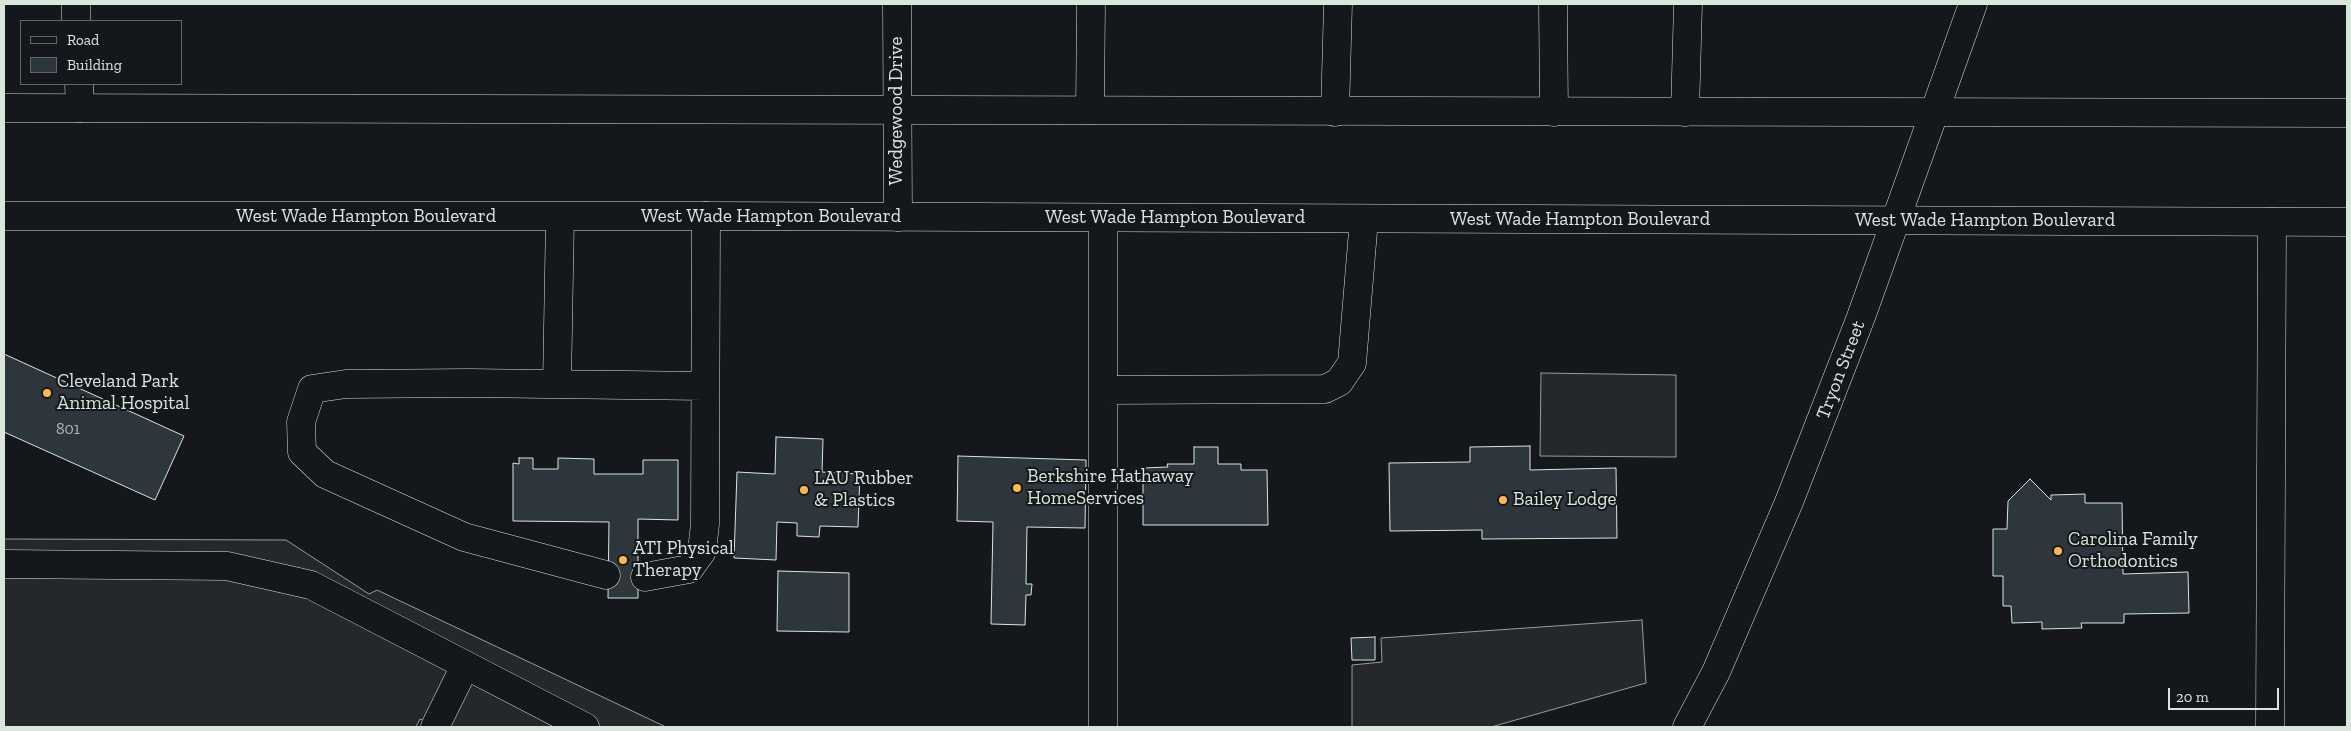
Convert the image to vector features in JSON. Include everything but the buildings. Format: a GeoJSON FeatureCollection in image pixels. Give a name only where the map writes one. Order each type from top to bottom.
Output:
{"type":"FeatureCollection","features":[{"type":"Feature","properties":{"kind":"main road"},"geometry":{"type":"LineString","coordinates":[[76,4],[76,20]]}},
{"type":"Feature","properties":{"kind":"main road","name":"Wedgewood Drive"},"geometry":{"type":"LineString","coordinates":[[897,4],[898,217]]}},
{"type":"Feature","properties":{"kind":"main road"},"geometry":{"type":"LineString","coordinates":[[1090,110],[1091,4]]}},
{"type":"Feature","properties":{"kind":"main road"},"geometry":{"type":"LineString","coordinates":[[1335,112],[1338,4]]}},
{"type":"Feature","properties":{"kind":"main road"},"geometry":{"type":"LineString","coordinates":[[1553,4],[1554,112]]}},
{"type":"Feature","properties":{"kind":"main road"},"geometry":{"type":"LineString","coordinates":[[1686,112],[1688,4]]}},
{"type":"Feature","properties":{"kind":"main road","name":"Tryon Street"},"geometry":{"type":"LineString","coordinates":[[1687,727],[1716,672],[1789,502],[1861,317],[1974,4]]}},
{"type":"Feature","properties":{"kind":"main road"},"geometry":{"type":"LineString","coordinates":[[4,108],[80,96],[898,109],[1335,112],[2347,113]]}},
{"type":"Feature","properties":{"kind":"main road","name":"West Wade Hampton Boulevard"},"geometry":{"type":"LineString","coordinates":[[4,216],[706,216],[2347,222]]}},
{"type":"Feature","properties":{"kind":"main road"},"geometry":{"type":"LineString","coordinates":[[644,577],[689,569],[702,551],[704,524],[706,216]]}},
{"type":"Feature","properties":{"kind":"main road"},"geometry":{"type":"LineString","coordinates":[[557,384],[560,217]]}},
{"type":"Feature","properties":{"kind":"main road"},"geometry":{"type":"LineString","coordinates":[[1103,218],[1103,727]]}},
{"type":"Feature","properties":{"kind":"main road"},"geometry":{"type":"LineString","coordinates":[[1103,390],[1325,389],[1339,382],[1352,363],[1364,219]]}},
{"type":"Feature","properties":{"kind":"main road"},"geometry":{"type":"LineString","coordinates":[[2270,727],[2272,222]]}},
{"type":"Feature","properties":{"kind":"main road"},"geometry":{"type":"LineString","coordinates":[[606,576],[464,537],[324,474],[302,452],[302,422],[312,389],[346,384],[704,386]]}},
{"type":"Feature","properties":{"kind":"main road"},"geometry":{"type":"LineString","coordinates":[[4,564],[227,566],[311,586],[585,727]]}},
{"type":"Feature","properties":{"kind":"main road"},"geometry":{"type":"LineString","coordinates":[[435,727],[465,666]]}},
{"type":"Feature","properties":{"kind":"shaded area"},"geometry":{"type":"Polygon","coordinates":[[[1541,373],[1676,375],[1676,457],[1540,456],[1541,373]]]}},
{"type":"Feature","properties":{"kind":"shaded area"},"geometry":{"type":"Polygon","coordinates":[[[4,539],[286,540],[369,594],[377,590],[666,727],[439,727],[420,719],[416,727],[4,727],[4,539]]]}},
{"type":"Feature","properties":{"kind":"shaded area"},"geometry":{"type":"Polygon","coordinates":[[[1642,620],[1646,683],[1491,727],[1352,727],[1352,665],[1382,662],[1381,638],[1642,620]]]}},
{"type":"Feature","properties":{"kind":"tunnel"},"geometry":{"type":"LineString","coordinates":[[606,575],[645,577]]}},
{"type":"Feature","properties":{"kind":"place","name":"Cleveland Park Animal Hospital"},"geometry":{"type":"Point","coordinates":[47,393]}},
{"type":"Feature","properties":{"kind":"place","name":"Berkshire Hathaway HomeServices"},"geometry":{"type":"Point","coordinates":[1017,488]}},
{"type":"Feature","properties":{"kind":"place","name":"LAU Rubber & Plastics"},"geometry":{"type":"Point","coordinates":[804,490]}},
{"type":"Feature","properties":{"kind":"place","name":"Bailey Lodge"},"geometry":{"type":"Point","coordinates":[1503,500]}},
{"type":"Feature","properties":{"kind":"place","name":"Carolina Family Orthodontics"},"geometry":{"type":"Point","coordinates":[2058,551]}},
{"type":"Feature","properties":{"kind":"place","name":"ATI Physical Therapy"},"geometry":{"type":"Point","coordinates":[623,560]}}]}
